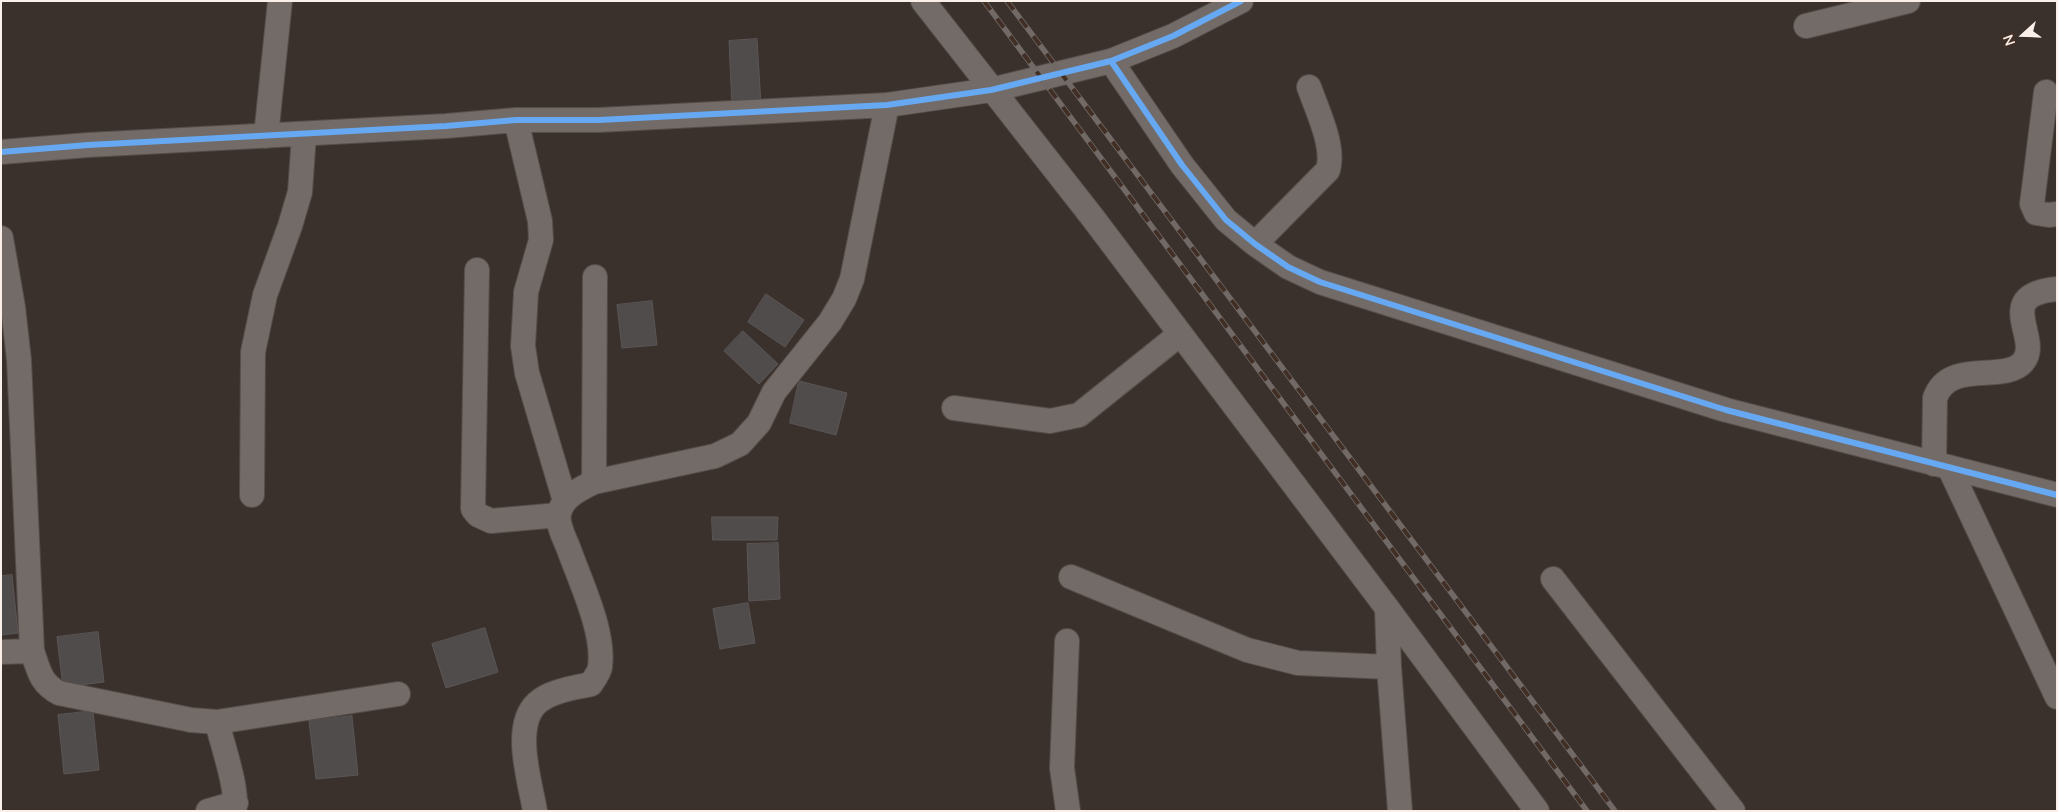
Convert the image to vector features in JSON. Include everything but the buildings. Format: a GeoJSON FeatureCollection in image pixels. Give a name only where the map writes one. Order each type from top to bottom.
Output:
{"type":"FeatureCollection","features":[{"type":"Feature","properties":{"kind":"street"},"geometry":{"type":"LineString","coordinates":[[266,136],[280,1]]}},
{"type":"Feature","properties":{"kind":"street"},"geometry":{"type":"LineString","coordinates":[[923,1],[1093,218],[1388,608],[1537,811]]}},
{"type":"Feature","properties":{"kind":"street"},"geometry":{"type":"LineString","coordinates":[[1,152],[304,135],[516,120],[599,120],[887,105],[991,90],[1112,61],[1173,36],[1241,1]]}},
{"type":"Feature","properties":{"kind":"street"},"geometry":{"type":"LineString","coordinates":[[1806,26],[1908,1]]}},
{"type":"Feature","properties":{"kind":"street"},"geometry":{"type":"LineString","coordinates":[[1112,61],[1182,164],[1226,220],[1255,244],[1288,267],[1320,282],[1726,410],[2057,494]]}},
{"type":"Feature","properties":{"kind":"street"},"geometry":{"type":"LineString","coordinates":[[1255,244],[1328,170],[1331,160],[1330,148],[1309,87]]}},
{"type":"Feature","properties":{"kind":"street"},"geometry":{"type":"LineString","coordinates":[[2046,92],[2032,204],[2036,213],[2057,214]]}},
{"type":"Feature","properties":{"kind":"street"},"geometry":{"type":"LineString","coordinates":[[477,270],[473,509],[478,515],[491,520],[562,508],[576,492],[594,482],[715,456],[740,444],[759,423],[774,392],[830,322],[844,299],[850,285],[887,105]]}},
{"type":"Feature","properties":{"kind":"street"},"geometry":{"type":"LineString","coordinates":[[516,120],[540,221],[541,240],[526,292],[523,346],[529,382],[562,508],[563,536],[597,628],[601,648],[600,670],[591,684],[557,693],[537,703],[525,721],[523,744],[535,811]]}},
{"type":"Feature","properties":{"kind":"street"},"geometry":{"type":"LineString","coordinates":[[252,495],[253,352],[265,295],[300,192],[304,135]]}},
{"type":"Feature","properties":{"kind":"street"},"geometry":{"type":"LineString","coordinates":[[1,238],[14,307],[18,360],[32,651],[43,680],[49,687],[59,693],[191,720],[216,722],[398,694]]}},
{"type":"Feature","properties":{"kind":"street"},"geometry":{"type":"LineString","coordinates":[[594,482],[595,277]]}},
{"type":"Feature","properties":{"kind":"street"},"geometry":{"type":"LineString","coordinates":[[2057,289],[2036,293],[2026,300],[2022,308],[2027,348],[2024,361],[2015,368],[1954,377],[1938,388],[1935,398],[1941,466],[2057,698]]}},
{"type":"Feature","properties":{"kind":"street"},"geometry":{"type":"LineString","coordinates":[[954,408],[1050,421],[1079,414],[1180,334]]}},
{"type":"Feature","properties":{"kind":"street"},"geometry":{"type":"LineString","coordinates":[[1071,577],[1247,650],[1268,656],[1298,663],[1389,666]]}},
{"type":"Feature","properties":{"kind":"street"},"geometry":{"type":"LineString","coordinates":[[1553,579],[1733,811]]}},
{"type":"Feature","properties":{"kind":"street"},"geometry":{"type":"LineString","coordinates":[[1388,608],[1389,666],[1400,811]]}},
{"type":"Feature","properties":{"kind":"street"},"geometry":{"type":"LineString","coordinates":[[1067,641],[1062,768],[1068,811]]}},
{"type":"Feature","properties":{"kind":"street"},"geometry":{"type":"LineString","coordinates":[[1,652],[32,651]]}},
{"type":"Feature","properties":{"kind":"street"},"geometry":{"type":"LineString","coordinates":[[208,811],[235,807],[216,722]]}},
{"type":"Feature","properties":{"kind":"railway"},"geometry":{"type":"LineString","coordinates":[[984,1],[1587,811]]}},
{"type":"Feature","properties":{"kind":"railway"},"geometry":{"type":"LineString","coordinates":[[1007,1],[1615,811]]}},
{"type":"Feature","properties":{"kind":"cycle path"},"geometry":{"type":"LineString","coordinates":[[1,152],[88,145],[446,126],[516,120],[599,120],[887,105],[991,90],[1111,61],[1173,36],[1241,1]]}},
{"type":"Feature","properties":{"kind":"cycle path"},"geometry":{"type":"LineString","coordinates":[[1111,61],[1182,165],[1226,220],[1255,244],[1288,267],[1320,282],[1726,410],[2057,495]]}}]}
